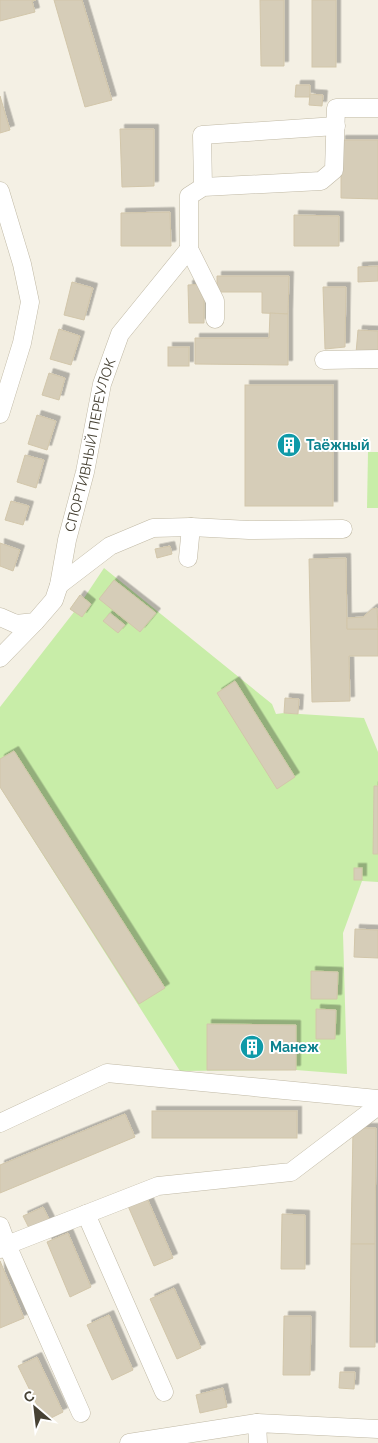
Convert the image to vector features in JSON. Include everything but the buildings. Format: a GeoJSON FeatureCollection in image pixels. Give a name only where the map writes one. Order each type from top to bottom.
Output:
{"type":"FeatureCollection","features":[{"type":"Feature","properties":{"kind":"street"},"geometry":{"type":"LineString","coordinates":[[215,319],[215,301],[189,249],[189,196],[203,187],[321,181],[334,170],[336,108],[378,108]]}},
{"type":"Feature","properties":{"kind":"street"},"geometry":{"type":"LineString","coordinates":[[203,187],[202,135],[336,126]]}},
{"type":"Feature","properties":{"kind":"street"},"geometry":{"type":"LineString","coordinates":[[0,191],[22,264],[30,302],[22,343],[0,414]]}},
{"type":"Feature","properties":{"kind":"street","name":"СПОРТИВНЫЙ ПЕРЕУЛОК"},"geometry":{"type":"LineString","coordinates":[[0,658],[54,600],[85,472],[102,384],[120,334],[189,249]]}},
{"type":"Feature","properties":{"kind":"street"},"geometry":{"type":"LineString","coordinates":[[324,360],[378,359]]}},
{"type":"Feature","properties":{"kind":"street"},"geometry":{"type":"LineString","coordinates":[[188,558],[191,527]]}},
{"type":"Feature","properties":{"kind":"street"},"geometry":{"type":"LineString","coordinates":[[59,585],[110,546],[153,528],[343,529]]}},
{"type":"Feature","properties":{"kind":"street"},"geometry":{"type":"LineString","coordinates":[[0,617],[16,624],[35,622]]}},
{"type":"Feature","properties":{"kind":"street"},"geometry":{"type":"LineString","coordinates":[[0,1123],[107,1073],[378,1099]]}},
{"type":"Feature","properties":{"kind":"street"},"geometry":{"type":"LineString","coordinates":[[4,1247],[158,1186],[291,1172],[378,1106]]}},
{"type":"Feature","properties":{"kind":"street"},"geometry":{"type":"LineString","coordinates":[[86,1214],[164,1392]]}},
{"type":"Feature","properties":{"kind":"street"},"geometry":{"type":"LineString","coordinates":[[0,1226],[4,1247],[81,1413]]}},
{"type":"Feature","properties":{"kind":"street"},"geometry":{"type":"LineString","coordinates":[[257,1423],[258,1443]]}},
{"type":"Feature","properties":{"kind":"street"},"geometry":{"type":"LineString","coordinates":[[128,1443],[257,1423],[378,1429]]}},
{"type":"Feature","properties":{"kind":"green space"},"geometry":{"type":"Polygon","coordinates":[[[368,452],[378,452],[378,508],[367,508],[368,452]]]}},
{"type":"Feature","properties":{"kind":"green space"},"geometry":{"type":"Polygon","coordinates":[[[104,568],[272,704],[276,714],[364,718],[378,752],[378,882],[362,881],[343,933],[347,1074],[296,1070],[180,1071],[0,787],[0,707],[74,612],[70,609],[80,595],[84,598],[104,568]]]}},
{"type":"Feature","properties":{"kind":"place","name":"Таёжный"},"geometry":{"type":"Point","coordinates":[289,445]}},
{"type":"Feature","properties":{"kind":"place","name":"Манеж"},"geometry":{"type":"Point","coordinates":[252,1047]}}]}
